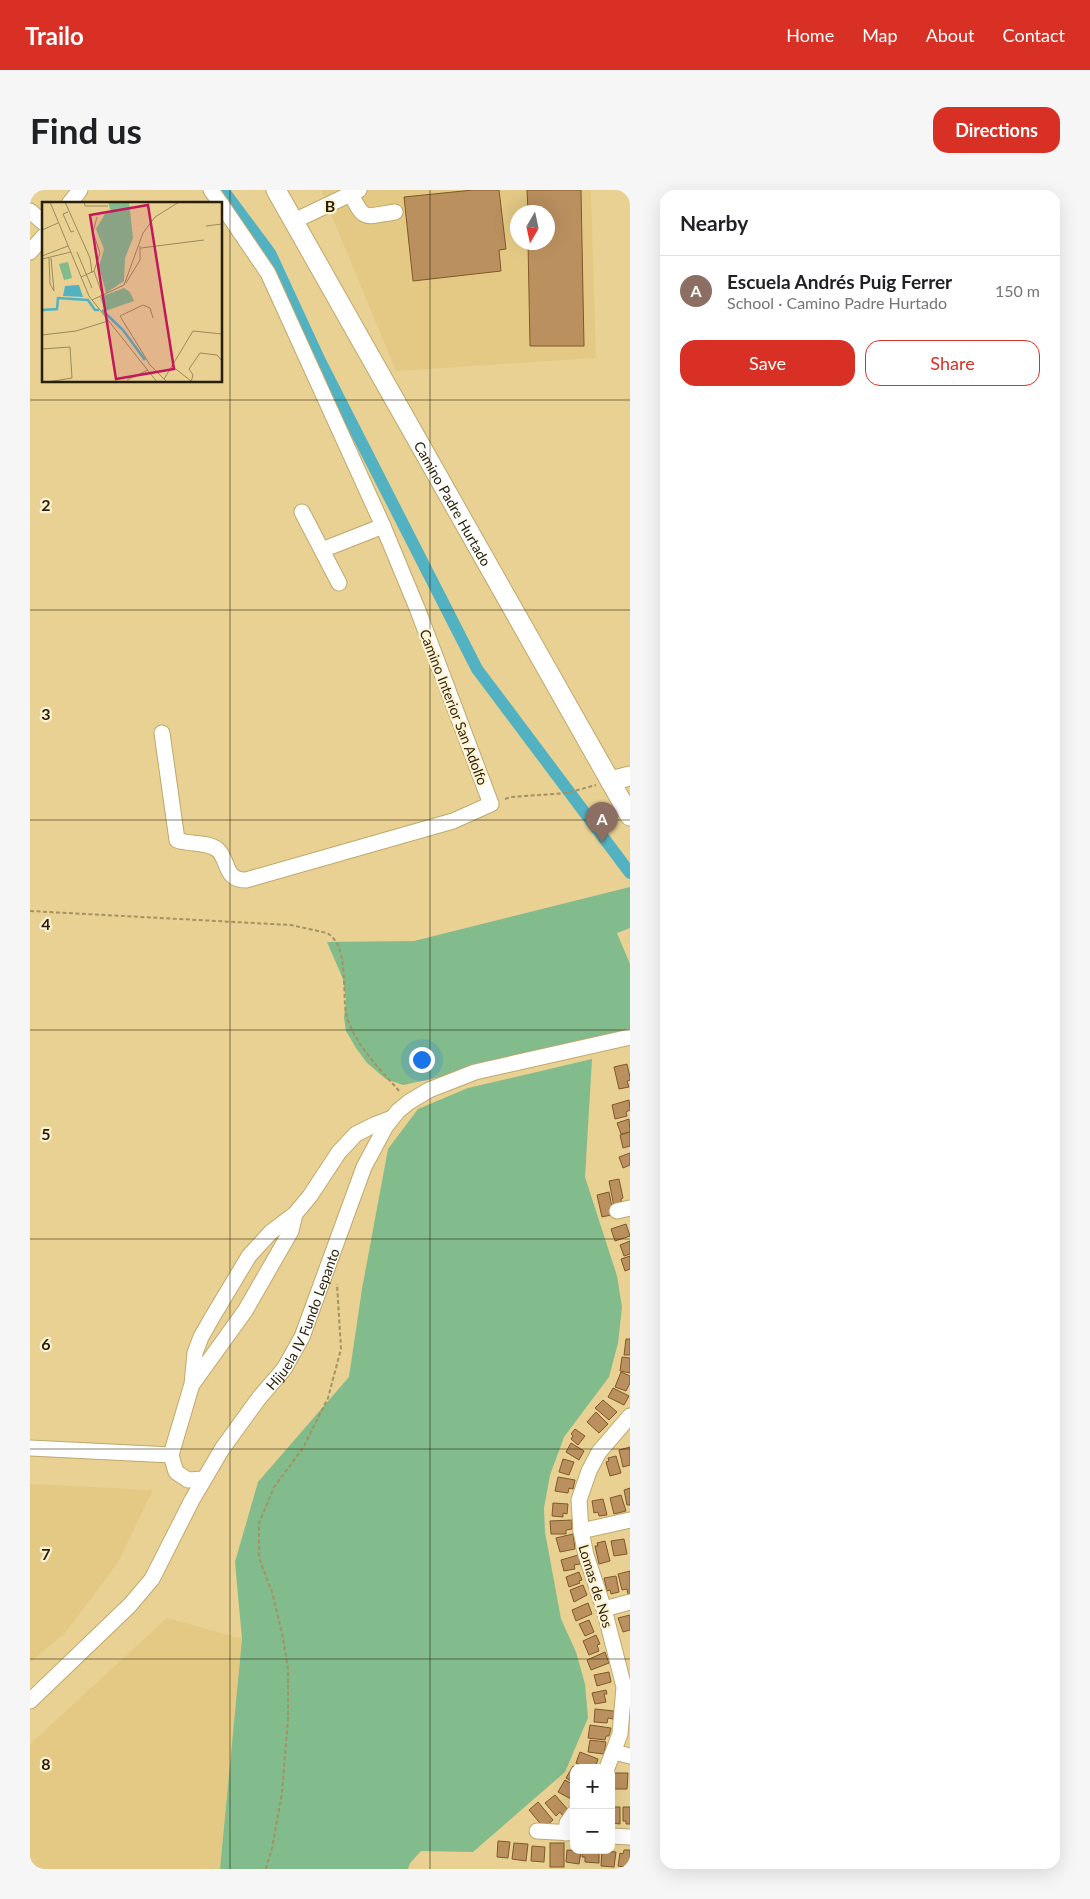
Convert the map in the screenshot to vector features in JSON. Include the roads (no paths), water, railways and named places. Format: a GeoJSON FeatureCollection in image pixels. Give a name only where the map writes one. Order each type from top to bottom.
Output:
{"type":"FeatureCollection","features":[{"type":"Feature","properties":{"kind":"main road","name":"Camino Padre Hurtado"},"geometry":{"type":"LineString","coordinates":[[276,190],[630,816]]}},
{"type":"Feature","properties":{"kind":"main road"},"geometry":{"type":"LineString","coordinates":[[610,781],[630,776]]}},
{"type":"Feature","properties":{"kind":"street"},"geometry":{"type":"LineString","coordinates":[[71,202],[80,190]]}},
{"type":"Feature","properties":{"kind":"street","name":"Camino Interior San Adolfo"},"geometry":{"type":"LineString","coordinates":[[212,190],[220,202]]}},
{"type":"Feature","properties":{"kind":"street"},"geometry":{"type":"LineString","coordinates":[[294,221],[355,192],[360,212],[363,215],[395,212]]}},
{"type":"Feature","properties":{"kind":"street","name":"Camino Interior San Adolfo"},"geometry":{"type":"LineString","coordinates":[[162,733],[177,840],[209,846],[218,850],[229,873],[238,880],[246,880],[452,821],[491,804],[417,608],[383,526],[268,273],[222,205]]}},
{"type":"Feature","properties":{"kind":"street"},"geometry":{"type":"LineString","coordinates":[[30,210],[42,221]]}},
{"type":"Feature","properties":{"kind":"street"},"geometry":{"type":"LineString","coordinates":[[30,252],[42,238]]}},
{"type":"Feature","properties":{"kind":"street"},"geometry":{"type":"LineString","coordinates":[[302,512],[339,583]]}},
{"type":"Feature","properties":{"kind":"street"},"geometry":{"type":"LineString","coordinates":[[322,550],[383,526]]}},
{"type":"Feature","properties":{"kind":"street","name":"Hijuela IV Fundo Lepanto"},"geometry":{"type":"LineString","coordinates":[[30,1701],[130,1606],[152,1579],[165,1550],[222,1449],[284,1369],[302,1337],[364,1167],[392,1118],[409,1102],[429,1090],[475,1072],[630,1037]]}},
{"type":"Feature","properties":{"kind":"street"},"geometry":{"type":"LineString","coordinates":[[204,1479],[188,1480],[176,1472],[171,1455],[192,1384],[195,1353],[201,1337],[249,1256],[271,1232],[295,1214],[310,1196],[339,1152],[356,1134],[392,1118]]}},
{"type":"Feature","properties":{"kind":"street"},"geometry":{"type":"LineString","coordinates":[[192,1384],[245,1311],[292,1231],[295,1214]]}},
{"type":"Feature","properties":{"kind":"street","name":"Lomas de Nos"},"geometry":{"type":"LineString","coordinates":[[609,1764],[620,1734],[627,1686],[586,1555],[580,1531],[579,1500],[583,1484],[600,1452],[630,1416]]}},
{"type":"Feature","properties":{"kind":"street"},"geometry":{"type":"LineString","coordinates":[[611,1440],[630,1436]]}},
{"type":"Feature","properties":{"kind":"street"},"geometry":{"type":"LineString","coordinates":[[30,1448],[171,1455]]}},
{"type":"Feature","properties":{"kind":"street"},"geometry":{"type":"LineString","coordinates":[[580,1531],[630,1520]]}},
{"type":"Feature","properties":{"kind":"street"},"geometry":{"type":"LineString","coordinates":[[604,1609],[630,1602]]}},
{"type":"Feature","properties":{"kind":"street"},"geometry":{"type":"LineString","coordinates":[[614,1752],[630,1756]]}},
{"type":"Feature","properties":{"kind":"street"},"geometry":{"type":"LineString","coordinates":[[537,1831],[570,1833],[567,1823],[570,1819]]}},
{"type":"Feature","properties":{"kind":"street"},"geometry":{"type":"LineString","coordinates":[[615,1836],[630,1837]]}},
{"type":"Feature","properties":{"kind":"waterway"},"geometry":{"type":"LineString","coordinates":[[223,190],[270,253],[320,361],[477,669],[630,873]]}},
{"type":"Feature","properties":{"kind":"place","name":"Escuela Andrés Puig Ferrer"},"geometry":{"type":"Point","coordinates":[602,843]}}]}
